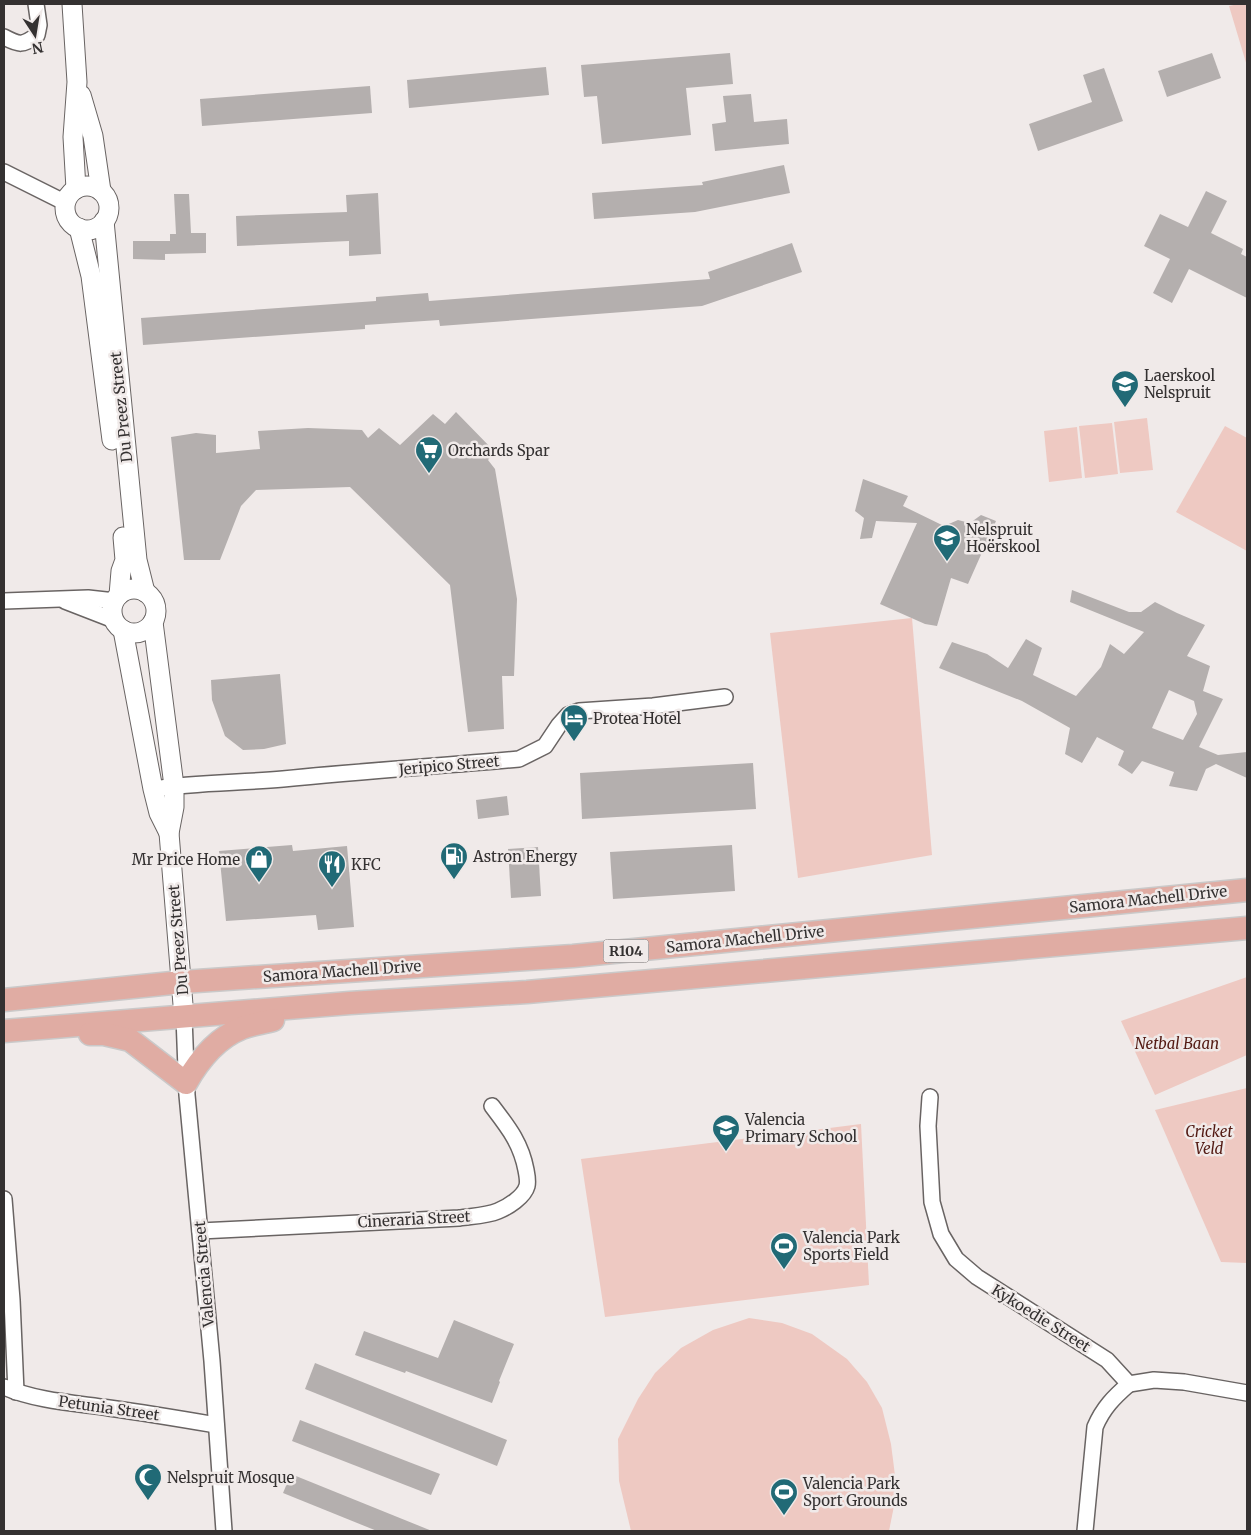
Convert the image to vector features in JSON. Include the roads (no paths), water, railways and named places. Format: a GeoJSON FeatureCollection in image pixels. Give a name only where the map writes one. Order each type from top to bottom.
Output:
{"type":"FeatureCollection","features":[{"type":"Feature","properties":{"kind":"main road","name":"Samora Machell Drive"},"geometry":{"type":"LineString","coordinates":[[4,1000],[182,982],[572,956],[1247,890]]}},
{"type":"Feature","properties":{"kind":"main road","name":"R104"},"geometry":{"type":"LineString","coordinates":[[4,1031],[350,1003],[527,992],[1247,928]]}},
{"type":"Feature","properties":{"kind":"main road"},"geometry":{"type":"LineString","coordinates":[[4,1035],[104,1034],[130,1040],[186,1082],[195,1066],[210,1050],[244,1027],[350,1003]]}},
{"type":"Feature","properties":{"kind":"street"},"geometry":{"type":"LineString","coordinates":[[4,37],[15,43],[22,44],[37,35],[39,25],[36,4]]}},
{"type":"Feature","properties":{"kind":"street"},"geometry":{"type":"LineString","coordinates":[[72,4],[77,82],[71,196],[66,213],[69,219],[79,228],[93,229],[104,222],[108,216],[109,202],[101,191],[93,136],[77,82]]}},
{"type":"Feature","properties":{"kind":"street"},"geometry":{"type":"LineString","coordinates":[[4,172],[71,196],[89,186],[101,191]]}},
{"type":"Feature","properties":{"kind":"street","name":"Du Preez Street"},"geometry":{"type":"LineString","coordinates":[[104,222],[136,560],[145,592]]}},
{"type":"Feature","properties":{"kind":"street","name":"Du Preez Street"},"geometry":{"type":"LineString","coordinates":[[79,228],[91,276],[125,560],[121,571],[117,598]]}},
{"type":"Feature","properties":{"kind":"street"},"geometry":{"type":"LineString","coordinates":[[4,601],[57,598],[117,598],[132,590],[145,592],[150,596],[156,607],[153,622],[149,628],[136,633],[57,598]]}},
{"type":"Feature","properties":{"kind":"street"},"geometry":{"type":"LineString","coordinates":[[117,598],[112,607],[119,625]]}},
{"type":"Feature","properties":{"kind":"street","name":"Du Preez Street"},"geometry":{"type":"LineString","coordinates":[[153,622],[174,786],[174,807],[169,833],[184,1017]]}},
{"type":"Feature","properties":{"kind":"street","name":"Du Preez Street"},"geometry":{"type":"LineString","coordinates":[[119,625],[153,789],[159,813],[169,833]]}},
{"type":"Feature","properties":{"kind":"street","name":"Jeripico Street"},"geometry":{"type":"LineString","coordinates":[[153,789],[519,760],[545,746],[558,725],[568,715],[579,711],[653,706],[725,697]]}},
{"type":"Feature","properties":{"kind":"street","name":"Valencia Street"},"geometry":{"type":"LineString","coordinates":[[184,1017],[186,1082],[224,1531]]}},
{"type":"Feature","properties":{"kind":"street","name":"Kykoedie Street"},"geometry":{"type":"LineString","coordinates":[[930,1097],[928,1126],[932,1202],[941,1234],[956,1259],[977,1277],[1107,1360],[1129,1384]]}},
{"type":"Feature","properties":{"kind":"street","name":"Cineraria Street"},"geometry":{"type":"LineString","coordinates":[[200,1231],[459,1218],[499,1211],[518,1199],[527,1187],[527,1174],[523,1154],[512,1131],[492,1106]]}},
{"type":"Feature","properties":{"kind":"street"},"geometry":{"type":"LineString","coordinates":[[4,1199],[12,1300],[10,1390]]}},
{"type":"Feature","properties":{"kind":"street"},"geometry":{"type":"LineString","coordinates":[[1085,1531],[1095,1427],[1101,1412],[1129,1384],[1162,1380],[1247,1393]]}},
{"type":"Feature","properties":{"kind":"street","name":"Petunia Street"},"geometry":{"type":"LineString","coordinates":[[10,1390],[46,1399],[149,1413],[216,1425]]}},
{"type":"Feature","properties":{"kind":"place","name":"Laerskool Nelspruit"},"geometry":{"type":"Point","coordinates":[1125,408]}},
{"type":"Feature","properties":{"kind":"place","name":"Orchards Spar"},"geometry":{"type":"Point","coordinates":[429,474]}},
{"type":"Feature","properties":{"kind":"place","name":"Nelspruit Hoërskool"},"geometry":{"type":"Point","coordinates":[947,562]}},
{"type":"Feature","properties":{"kind":"place","name":"Protea Hotel"},"geometry":{"type":"Point","coordinates":[574,742]}},
{"type":"Feature","properties":{"kind":"place","name":"Astron Energy"},"geometry":{"type":"Point","coordinates":[454,880]}},
{"type":"Feature","properties":{"kind":"place","name":"Mr Price Home"},"geometry":{"type":"Point","coordinates":[259,883]}},
{"type":"Feature","properties":{"kind":"place","name":"KFC"},"geometry":{"type":"Point","coordinates":[332,888]}},
{"type":"Feature","properties":{"kind":"place","name":"Valencia Primary School"},"geometry":{"type":"Point","coordinates":[726,1152]}},
{"type":"Feature","properties":{"kind":"place","name":"Valencia Park Sports Field"},"geometry":{"type":"Point","coordinates":[784,1270]}},
{"type":"Feature","properties":{"kind":"place","name":"Nelspruit Mosque"},"geometry":{"type":"Point","coordinates":[148,1501]}},
{"type":"Feature","properties":{"kind":"place","name":"Valencia Park Sport Grounds"},"geometry":{"type":"Point","coordinates":[784,1516]}},
{"type":"Feature","properties":{"kind":"park label","name":"Netbal Baan"},"geometry":{"type":"Point","coordinates":[1177,1043]}},
{"type":"Feature","properties":{"kind":"park label","name":"Cricket Veld"},"geometry":{"type":"Point","coordinates":[1209,1140]}}]}
